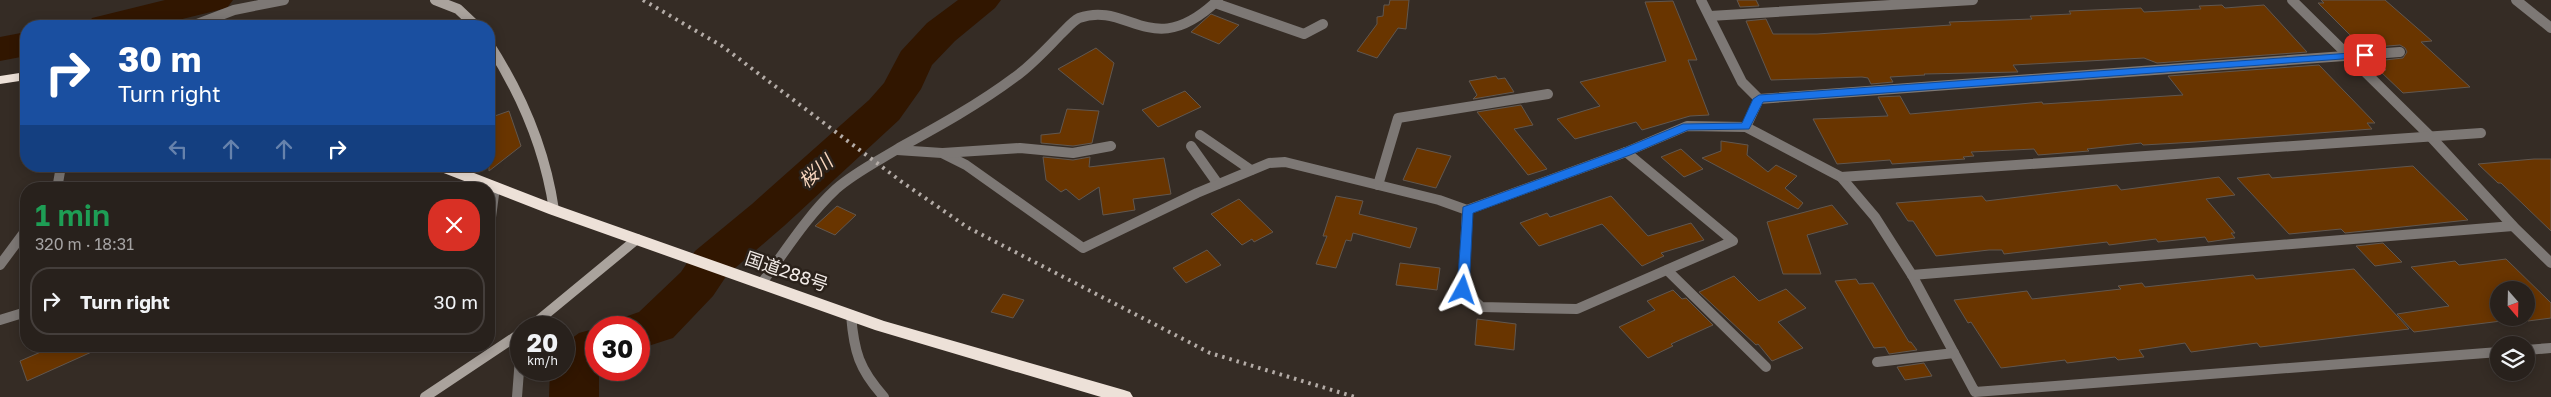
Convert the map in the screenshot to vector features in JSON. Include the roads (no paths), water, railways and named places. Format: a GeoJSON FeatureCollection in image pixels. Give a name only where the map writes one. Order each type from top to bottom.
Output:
{"type":"FeatureCollection","features":[{"type":"Feature","properties":{"kind":"highway"},"geometry":{"type":"LineString","coordinates":[[0,80],[20,77]]}},
{"type":"Feature","properties":{"kind":"highway","name":"国道288号"},"geometry":{"type":"LineString","coordinates":[[456,172],[482,182]]}},
{"type":"Feature","properties":{"kind":"highway","name":"国道288号"},"geometry":{"type":"LineString","coordinates":[[495,187],[759,284],[851,315],[1124,397]]}},
{"type":"Feature","properties":{"kind":"main road"},"geometry":{"type":"LineString","coordinates":[[435,0],[450,4],[467,14],[472,20]]}},
{"type":"Feature","properties":{"kind":"main road"},"geometry":{"type":"LineString","coordinates":[[495,53],[507,72],[534,130],[552,191],[554,210]]}},
{"type":"Feature","properties":{"kind":"main road"},"geometry":{"type":"LineString","coordinates":[[543,316],[637,238]]}},
{"type":"Feature","properties":{"kind":"main road"},"geometry":{"type":"LineString","coordinates":[[495,350],[510,340]]}},
{"type":"Feature","properties":{"kind":"main road"},"geometry":{"type":"LineString","coordinates":[[425,397],[492,352]]}},
{"type":"Feature","properties":{"kind":"street"},"geometry":{"type":"LineString","coordinates":[[208,20],[234,10],[284,0]]}},
{"type":"Feature","properties":{"kind":"street"},"geometry":{"type":"LineString","coordinates":[[1701,0],[1742,82],[1759,99],[2400,52]]}},
{"type":"Feature","properties":{"kind":"street"},"geometry":{"type":"LineString","coordinates":[[1710,16],[1972,0]]}},
{"type":"Feature","properties":{"kind":"street"},"geometry":{"type":"LineString","coordinates":[[2292,0],[2348,57],[2431,136],[2513,226],[2551,263]]}},
{"type":"Feature","properties":{"kind":"street"},"geometry":{"type":"LineString","coordinates":[[2516,0],[2551,28]]}},
{"type":"Feature","properties":{"kind":"street"},"geometry":{"type":"LineString","coordinates":[[759,284],[807,222],[836,189],[897,150],[971,107],[1017,76],[1039,58],[1074,21],[1084,15],[1099,10],[1115,11],[1167,28],[1183,25],[1217,1],[1304,34],[1323,24]]}},
{"type":"Feature","properties":{"kind":"street"},"geometry":{"type":"LineString","coordinates":[[1378,185],[1398,118],[1548,94]]}},
{"type":"Feature","properties":{"kind":"street"},"geometry":{"type":"LineString","coordinates":[[1746,127],[1759,99]]}},
{"type":"Feature","properties":{"kind":"street"},"geometry":{"type":"LineString","coordinates":[[942,153],[966,165],[1083,248],[1218,184],[1269,163],[1285,162],[1438,200],[1467,210],[1626,152],[1687,126],[1746,127],[1841,177],[1876,217],[1912,275],[1975,392],[2490,353]]}},
{"type":"Feature","properties":{"kind":"street"},"geometry":{"type":"LineString","coordinates":[[1841,177],[2481,133]]}},
{"type":"Feature","properties":{"kind":"street"},"geometry":{"type":"LineString","coordinates":[[1200,135],[1251,170]]}},
{"type":"Feature","properties":{"kind":"street"},"geometry":{"type":"LineString","coordinates":[[897,150],[942,153],[1020,148],[1073,153],[1111,146]]}},
{"type":"Feature","properties":{"kind":"street"},"geometry":{"type":"LineString","coordinates":[[1192,146],[1218,184]]}},
{"type":"Feature","properties":{"kind":"street"},"geometry":{"type":"LineString","coordinates":[[1467,210],[1463,290],[1481,307],[1513,310],[1577,309],[1733,241],[1626,152]]}},
{"type":"Feature","properties":{"kind":"street"},"geometry":{"type":"LineString","coordinates":[[1912,275],[2513,226]]}},
{"type":"Feature","properties":{"kind":"street"},"geometry":{"type":"LineString","coordinates":[[0,265],[20,238]]}},
{"type":"Feature","properties":{"kind":"street"},"geometry":{"type":"LineString","coordinates":[[0,251],[12,248]]}},
{"type":"Feature","properties":{"kind":"street"},"geometry":{"type":"LineString","coordinates":[[1667,270],[1766,366]]}},
{"type":"Feature","properties":{"kind":"street"},"geometry":{"type":"LineString","coordinates":[[0,320],[20,314]]}},
{"type":"Feature","properties":{"kind":"street"},"geometry":{"type":"LineString","coordinates":[[851,315],[858,365],[864,375],[884,397]]}},
{"type":"Feature","properties":{"kind":"street"},"geometry":{"type":"LineString","coordinates":[[2535,349],[2551,348]]}},
{"type":"Feature","properties":{"kind":"street"},"geometry":{"type":"LineString","coordinates":[[1877,362],[1954,353]]}},
{"type":"Feature","properties":{"kind":"street"},"geometry":{"type":"LineString","coordinates":[[517,397],[518,381]]}},
{"type":"Feature","properties":{"kind":"waterway","name":"桜川"},"geometry":{"type":"LineString","coordinates":[[131,20],[214,0]]}},
{"type":"Feature","properties":{"kind":"waterway","name":"桜川"},"geometry":{"type":"LineString","coordinates":[[650,327],[656,325],[697,284],[711,263],[768,215],[884,110],[901,89],[915,60],[941,32],[982,0]]}},
{"type":"Feature","properties":{"kind":"waterway","name":"桜川"},"geometry":{"type":"LineString","coordinates":[[0,49],[20,45]]}},
{"type":"Feature","properties":{"kind":"waterway","name":"桜川"},"geometry":{"type":"LineString","coordinates":[[574,397],[574,374],[579,361],[585,353]]}},
{"type":"Feature","properties":{"kind":"railway"},"geometry":{"type":"LineString","coordinates":[[643,0],[722,46],[902,182],[967,227],[1210,353],[1355,397]]}}]}
